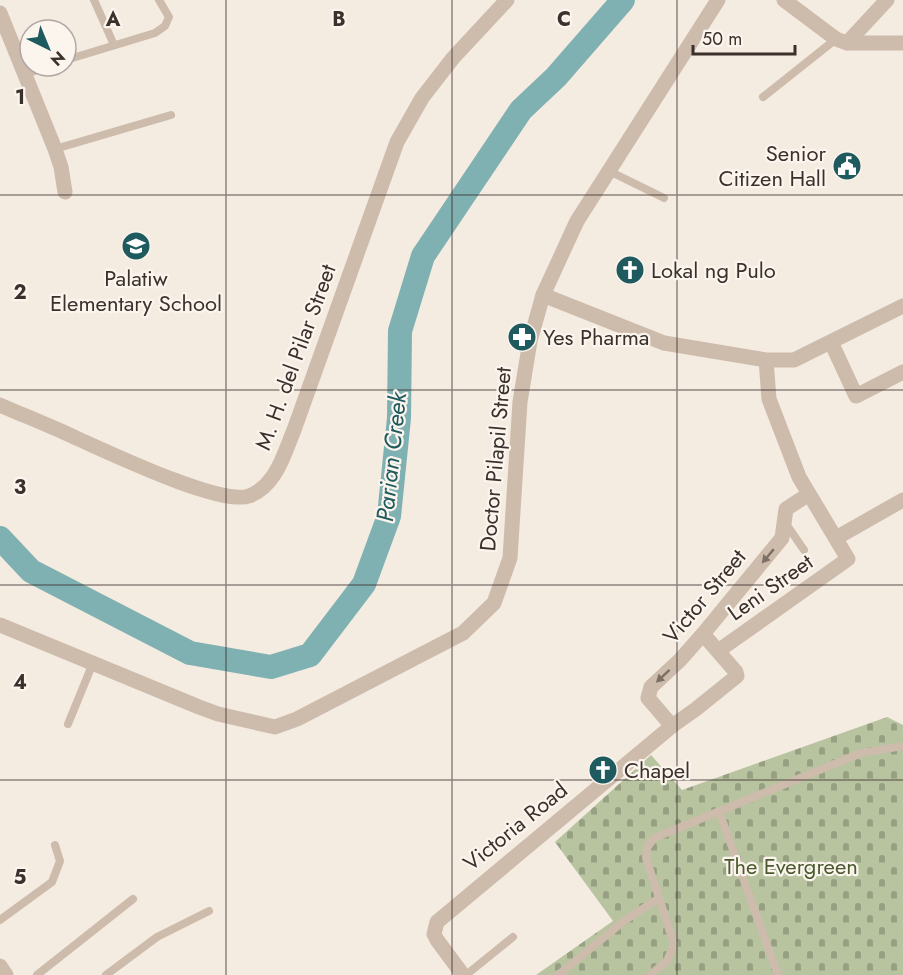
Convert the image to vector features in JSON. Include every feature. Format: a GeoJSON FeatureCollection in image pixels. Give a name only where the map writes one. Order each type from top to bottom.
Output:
{"type":"FeatureCollection","features":[{"type":"Feature","properties":{"kind":"street","name":"M. H. del Pilar Street"},"geometry":{"type":"LineString","coordinates":[[0,405],[148,470],[215,494],[240,498],[254,494],[275,474],[294,430],[397,142],[422,98],[453,58],[507,0]]}},
{"type":"Feature","properties":{"kind":"street","name":"Doctor Pilapil Street"},"geometry":{"type":"LineString","coordinates":[[0,624],[218,714],[275,727],[297,719],[463,633],[494,603],[510,558],[520,402],[530,341],[543,295],[577,221],[718,0]]}},
{"type":"Feature","properties":{"kind":"street"},"geometry":{"type":"LineString","coordinates":[[784,0],[841,41],[903,44]]}},
{"type":"Feature","properties":{"kind":"street"},"geometry":{"type":"LineString","coordinates":[[841,41],[887,0]]}},
{"type":"Feature","properties":{"kind":"street"},"geometry":{"type":"LineString","coordinates":[[0,13],[18,55]]}},
{"type":"Feature","properties":{"kind":"street"},"geometry":{"type":"LineString","coordinates":[[28,78],[61,167],[65,192]]}},
{"type":"Feature","properties":{"kind":"street"},"geometry":{"type":"LineString","coordinates":[[543,295],[664,343],[766,360],[794,360],[903,306]]}},
{"type":"Feature","properties":{"kind":"street"},"geometry":{"type":"LineString","coordinates":[[831,342],[856,396],[903,372]]}},
{"type":"Feature","properties":{"kind":"street"},"geometry":{"type":"LineString","coordinates":[[766,360],[769,399],[799,477],[836,538],[903,500]]}},
{"type":"Feature","properties":{"kind":"street","name":"Victor Street"},"geometry":{"type":"LineString","coordinates":[[672,726],[648,698],[651,687],[703,634],[782,538],[786,509],[809,494]]}},
{"type":"Feature","properties":{"kind":"street","name":"Leni Street"},"geometry":{"type":"LineString","coordinates":[[718,651],[848,559],[836,538]]}},
{"type":"Feature","properties":{"kind":"street"},"geometry":{"type":"LineString","coordinates":[[672,726],[738,676],[703,634]]}},
{"type":"Feature","properties":{"kind":"street","name":"Victoria Road"},"geometry":{"type":"LineString","coordinates":[[465,975],[434,934],[434,927],[441,916],[672,726]]}},
{"type":"Feature","properties":{"kind":"street"},"geometry":{"type":"LineString","coordinates":[[0,966],[6,975]]}},
{"type":"Feature","properties":{"kind":"lane"},"geometry":{"type":"LineString","coordinates":[[94,0],[114,45]]}},
{"type":"Feature","properties":{"kind":"lane"},"geometry":{"type":"LineString","coordinates":[[78,56],[155,33],[165,26],[169,17],[159,0]]}},
{"type":"Feature","properties":{"kind":"lane"},"geometry":{"type":"LineString","coordinates":[[764,97],[841,41]]}},
{"type":"Feature","properties":{"kind":"lane"},"geometry":{"type":"LineString","coordinates":[[55,149],[171,115]]}},
{"type":"Feature","properties":{"kind":"lane"},"geometry":{"type":"LineString","coordinates":[[609,171],[664,198]]}},
{"type":"Feature","properties":{"kind":"lane"},"geometry":{"type":"LineString","coordinates":[[784,521],[804,550]]}},
{"type":"Feature","properties":{"kind":"lane"},"geometry":{"type":"LineString","coordinates":[[68,724],[93,663]]}},
{"type":"Feature","properties":{"kind":"lane"},"geometry":{"type":"LineString","coordinates":[[650,975],[667,962],[674,944],[646,858],[647,848],[654,838],[861,753],[903,746]]}},
{"type":"Feature","properties":{"kind":"lane"},"geometry":{"type":"LineString","coordinates":[[719,811],[778,975]]}},
{"type":"Feature","properties":{"kind":"lane"},"geometry":{"type":"LineString","coordinates":[[0,921],[52,882],[60,861],[55,846]]}},
{"type":"Feature","properties":{"kind":"lane"},"geometry":{"type":"LineString","coordinates":[[558,975],[624,921],[659,898]]}},
{"type":"Feature","properties":{"kind":"lane"},"geometry":{"type":"LineString","coordinates":[[37,975],[133,899]]}},
{"type":"Feature","properties":{"kind":"lane"},"geometry":{"type":"LineString","coordinates":[[106,975],[157,937],[209,911]]}},
{"type":"Feature","properties":{"kind":"lane"},"geometry":{"type":"LineString","coordinates":[[465,975],[513,937]]}},
{"type":"Feature","properties":{"kind":"green space","name":"The Evergreen"},"geometry":{"type":"Polygon","coordinates":[[[887,717],[903,725],[903,975],[536,975],[613,921],[555,842],[651,755],[682,790],[887,717]]]}},
{"type":"Feature","properties":{"kind":"waterway","name":"Parian Creek"},"geometry":{"type":"LineString","coordinates":[[0,538],[31,571],[190,653],[271,667],[310,655],[364,584],[389,516],[399,418],[400,331],[423,256],[521,110],[556,77],[623,0]]}},
{"type":"Feature","properties":{"kind":"place","name":"Senior Citizen Hall"},"geometry":{"type":"Point","coordinates":[847,166]}},
{"type":"Feature","properties":{"kind":"place","name":"Palatiw Elementary School"},"geometry":{"type":"Point","coordinates":[136,246]}},
{"type":"Feature","properties":{"kind":"place","name":"Lokal ng Pulo"},"geometry":{"type":"Point","coordinates":[630,270]}},
{"type":"Feature","properties":{"kind":"place","name":"Yes Pharma"},"geometry":{"type":"Point","coordinates":[522,337]}},
{"type":"Feature","properties":{"kind":"place","name":"Chapel"},"geometry":{"type":"Point","coordinates":[603,770]}}]}
